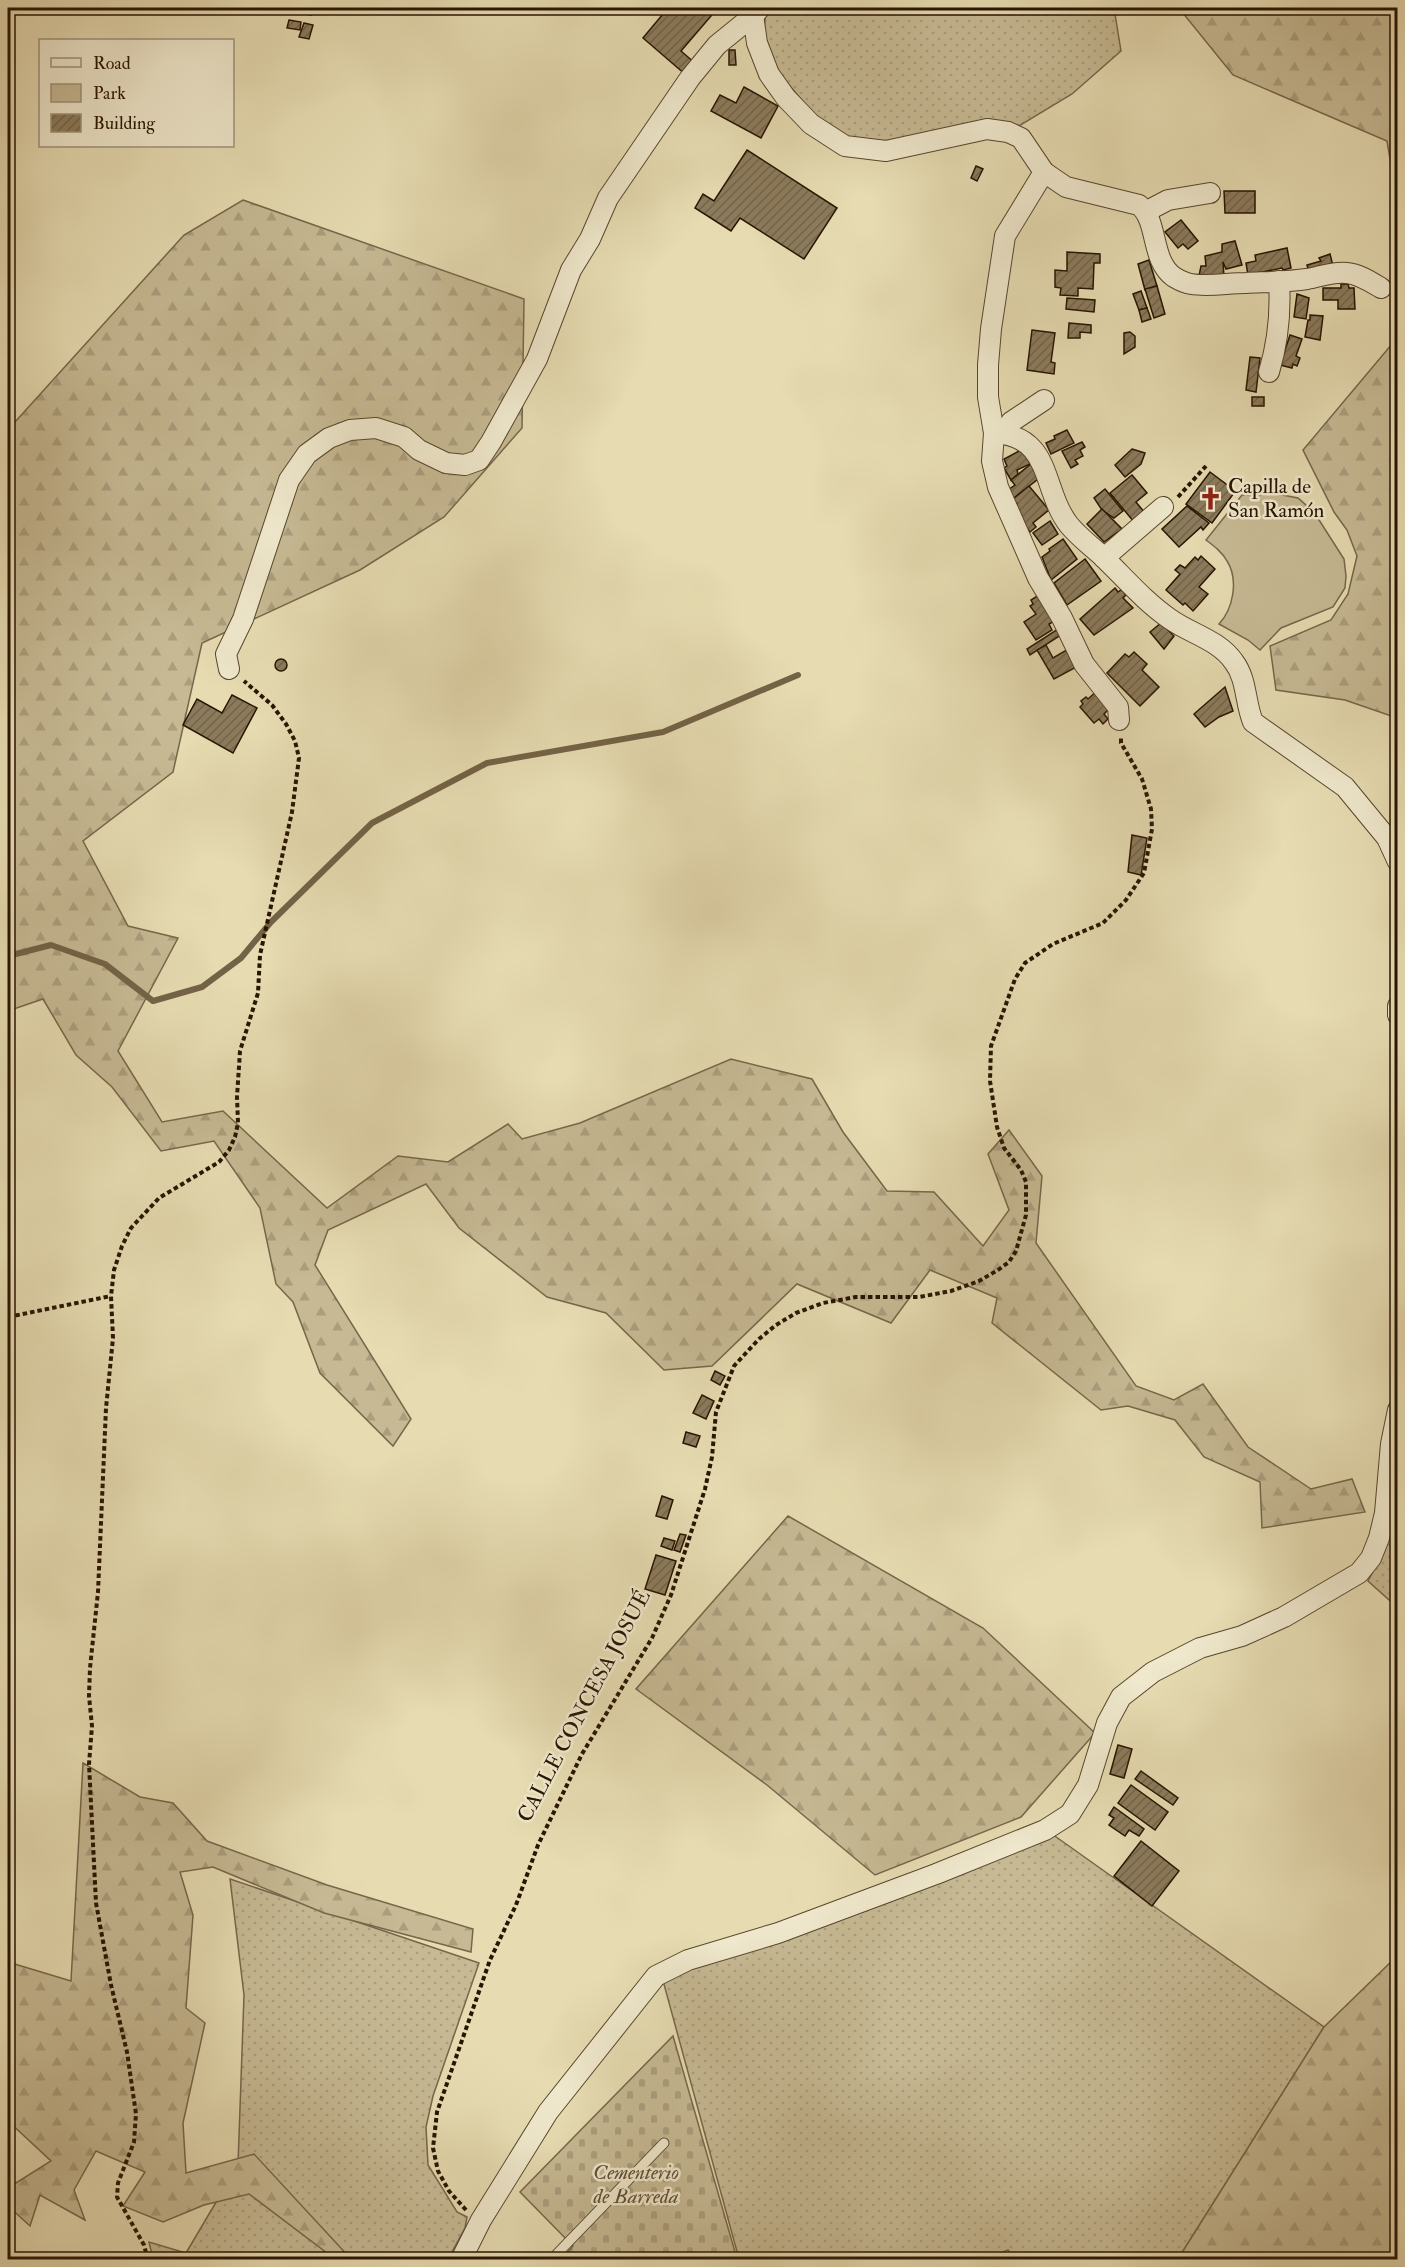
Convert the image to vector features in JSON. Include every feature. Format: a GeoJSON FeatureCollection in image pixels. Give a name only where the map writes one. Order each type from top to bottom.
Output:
{"type":"FeatureCollection","features":[{"type":"Feature","properties":{"kind":"street"},"geometry":{"type":"LineString","coordinates":[[755,10],[757,43],[769,74],[786,98],[811,124],[845,146],[886,152],[987,129],[1008,132],[1021,138],[1044,172],[1066,187],[1138,205],[1147,211],[1161,260],[1167,272],[1176,279],[1188,284],[1202,285],[1278,281],[1347,273],[1363,278],[1381,288]]}},
{"type":"Feature","properties":{"kind":"street"},"geometry":{"type":"LineString","coordinates":[[229,669],[226,654],[243,619],[289,480],[307,454],[329,438],[350,430],[376,428],[404,437],[419,450],[446,463],[465,465],[479,460],[537,359],[571,270],[590,239],[608,198],[690,78],[717,45],[755,10]]}},
{"type":"Feature","properties":{"kind":"street"},"geometry":{"type":"LineString","coordinates":[[1044,172],[1005,236],[988,365],[988,397],[999,433],[992,460],[998,487],[1038,578],[1062,618],[1084,664],[1118,707],[1119,720]]}},
{"type":"Feature","properties":{"kind":"street"},"geometry":{"type":"LineString","coordinates":[[1147,211],[1168,200],[1210,193]]}},
{"type":"Feature","properties":{"kind":"street"},"geometry":{"type":"LineString","coordinates":[[1269,372],[1278,335],[1280,302],[1278,281]]}},
{"type":"Feature","properties":{"kind":"street"},"geometry":{"type":"LineString","coordinates":[[999,433],[1044,400]]}},
{"type":"Feature","properties":{"kind":"street"},"geometry":{"type":"LineString","coordinates":[[999,433],[1016,435],[1036,451],[1060,511],[1080,537],[1126,582],[1162,613],[1195,634],[1218,645],[1234,662],[1242,677],[1253,723],[1345,787],[1387,838],[1398,862]]}},
{"type":"Feature","properties":{"kind":"street"},"geometry":{"type":"LineString","coordinates":[[1104,558],[1163,507]]}},
{"type":"Feature","properties":{"kind":"street"},"geometry":{"type":"LineString","coordinates":[[1398,1006],[1398,1015]]}},
{"type":"Feature","properties":{"kind":"street"},"geometry":{"type":"LineString","coordinates":[[460,2259],[481,2220],[548,2112],[656,1976],[688,1960],[778,1933],[936,1874],[1045,1830],[1070,1814],[1088,1785],[1107,1723],[1121,1697],[1162,1667],[1200,1648],[1242,1636],[1284,1617],[1359,1573],[1371,1558],[1385,1513],[1391,1444],[1398,1410]]}},
{"type":"Feature","properties":{"kind":"lane"},"geometry":{"type":"LineString","coordinates":[[550,2259],[664,2143]]}},
{"type":"Feature","properties":{"kind":"path"},"geometry":{"type":"LineString","coordinates":[[1163,507],[1178,497],[1206,466]]}},
{"type":"Feature","properties":{"kind":"path"},"geometry":{"type":"LineString","coordinates":[[148,2259],[144,2245],[117,2197],[118,2183],[134,2142],[136,2114],[127,2052],[103,1947],[96,1903],[89,1774],[92,1726],[89,1696],[98,1592],[106,1408],[113,1338],[111,1296],[114,1270],[130,1228],[159,1198],[219,1162],[229,1150],[235,1137],[238,1123],[240,1051],[258,993],[260,955],[297,782],[299,758],[295,741],[286,724],[272,705],[229,669]]}},
{"type":"Feature","properties":{"kind":"path","name":"CALLE CONCESA JOSUÉ"},"geometry":{"type":"LineString","coordinates":[[481,2220],[466,2211],[448,2191],[438,2171],[433,2148],[437,2112],[490,1960],[516,1905],[538,1845],[582,1754],[652,1638],[671,1595],[705,1489],[712,1457],[716,1412],[735,1366],[759,1339],[796,1313],[856,1297],[919,1297],[951,1292],[998,1270],[1009,1262],[1016,1251],[1026,1215],[1026,1182],[1021,1170],[1004,1148],[997,1127],[990,1081],[991,1046],[1015,979],[1025,963],[1053,944],[1103,923],[1126,900],[1144,873],[1152,829],[1151,809],[1142,779],[1121,743],[1119,720]]}},
{"type":"Feature","properties":{"kind":"path"},"geometry":{"type":"LineString","coordinates":[[8,1317],[111,1296]]}},
{"type":"Feature","properties":{"kind":"green space"},"geometry":{"type":"Polygon","coordinates":[[[767,8],[1114,8],[1121,51],[1072,94],[1019,126],[1002,122],[991,123],[902,139],[866,141],[849,137],[826,125],[776,68],[765,41],[767,8]]]}},
{"type":"Feature","properties":{"kind":"green space"},"geometry":{"type":"Polygon","coordinates":[[[1184,8],[1397,8],[1397,200],[1387,141],[1233,75],[1182,12],[1184,8]]]}},
{"type":"Feature","properties":{"kind":"green space"},"geometry":{"type":"Polygon","coordinates":[[[243,200],[524,299],[522,428],[444,517],[360,570],[202,643],[173,772],[83,841],[128,926],[178,938],[118,1051],[162,1122],[223,1111],[327,1208],[398,1156],[448,1162],[508,1124],[522,1139],[580,1123],[731,1059],[812,1079],[843,1132],[887,1191],[934,1192],[983,1246],[1009,1210],[988,1154],[1009,1130],[1042,1176],[1036,1243],[1136,1386],[1174,1400],[1203,1384],[1248,1447],[1311,1489],[1352,1479],[1365,1512],[1262,1528],[1260,1482],[1204,1457],[1175,1420],[1128,1406],[1101,1410],[992,1323],[997,1298],[930,1270],[891,1323],[797,1284],[712,1366],[664,1370],[606,1313],[547,1297],[459,1228],[426,1184],[328,1230],[315,1265],[411,1419],[393,1446],[320,1373],[293,1302],[276,1284],[260,1208],[214,1141],[161,1151],[112,1087],[76,1055],[43,999],[8,1011],[8,416],[15,422],[184,235],[243,200]]]}},
{"type":"Feature","properties":{"kind":"green space"},"geometry":{"type":"Polygon","coordinates":[[[1397,338],[1397,718],[1345,700],[1276,690],[1270,646],[1331,620],[1348,594],[1357,556],[1347,530],[1334,512],[1303,450],[1397,338]]]}},
{"type":"Feature","properties":{"kind":"green space"},"geometry":{"type":"Polygon","coordinates":[[[1277,494],[1298,498],[1314,512],[1344,559],[1345,588],[1333,607],[1281,628],[1260,650],[1248,640],[1219,624],[1231,602],[1233,577],[1225,558],[1206,540],[1242,495],[1277,494]]]}},
{"type":"Feature","properties":{"kind":"green space"},"geometry":{"type":"Polygon","coordinates":[[[1397,1449],[1397,1607],[1368,1581],[1382,1554],[1397,1449]]]}},
{"type":"Feature","properties":{"kind":"green space"},"geometry":{"type":"Polygon","coordinates":[[[788,1516],[983,1628],[1095,1733],[1021,1817],[875,1875],[767,1785],[636,1689],[788,1516]]]}},
{"type":"Feature","properties":{"kind":"green space"},"geometry":{"type":"Polygon","coordinates":[[[83,1763],[140,1797],[173,1803],[207,1841],[327,1885],[473,1929],[471,1952],[324,1913],[213,1867],[180,1872],[193,1915],[186,2008],[205,2023],[183,2123],[186,2173],[254,2154],[351,2259],[335,2259],[249,2194],[204,2205],[163,2222],[123,2206],[145,2172],[96,2151],[74,2190],[85,2220],[40,2195],[30,2226],[8,2206],[8,2184],[16,2183],[51,2161],[8,2121],[8,1962],[71,1981],[83,1763]]]}},
{"type":"Feature","properties":{"kind":"green space"},"geometry":{"type":"Polygon","coordinates":[[[1052,1834],[1324,2027],[1178,2259],[1015,2259],[1008,2250],[983,2260],[739,2259],[662,1977],[1052,1834]]]}},
{"type":"Feature","properties":{"kind":"green space"},"geometry":{"type":"Polygon","coordinates":[[[230,1879],[479,1963],[433,2096],[426,2127],[428,2165],[457,2212],[467,2217],[465,2228],[448,2259],[153,2259],[149,2242],[186,2253],[238,2165],[244,1995],[230,1879]]]}},
{"type":"Feature","properties":{"kind":"green space"},"geometry":{"type":"Polygon","coordinates":[[[1397,1956],[1397,2259],[1178,2259],[1324,2027],[1397,1956]]]}},
{"type":"Feature","properties":{"kind":"green space","name":"Cementerio de Barreda"},"geometry":{"type":"Polygon","coordinates":[[[673,2036],[737,2259],[562,2259],[573,2246],[520,2192],[673,2036]]]}},
{"type":"Feature","properties":{"kind":"building"},"geometry":{"type":"Polygon","coordinates":[[[289,8],[313,8],[311,15],[289,10],[289,8]]]}},
{"type":"Feature","properties":{"kind":"building"},"geometry":{"type":"Polygon","coordinates":[[[668,8],[717,9],[681,51],[696,64],[686,75],[643,38],[668,8]]]}},
{"type":"Feature","properties":{"kind":"building"},"geometry":{"type":"Polygon","coordinates":[[[289,20],[301,22],[300,30],[287,28],[289,20]]]}},
{"type":"Feature","properties":{"kind":"building"},"geometry":{"type":"Polygon","coordinates":[[[304,23],[313,25],[309,39],[299,37],[304,23]]]}},
{"type":"Feature","properties":{"kind":"building"},"geometry":{"type":"Polygon","coordinates":[[[729,50],[735,50],[736,65],[729,65],[729,50]]]}},
{"type":"Feature","properties":{"kind":"building"},"geometry":{"type":"Polygon","coordinates":[[[744,87],[778,106],[761,138],[711,111],[720,95],[736,103],[744,87]]]}},
{"type":"Feature","properties":{"kind":"building"},"geometry":{"type":"Polygon","coordinates":[[[747,150],[837,208],[804,259],[740,218],[731,231],[695,208],[703,194],[714,201],[747,150]]]}},
{"type":"Feature","properties":{"kind":"building"},"geometry":{"type":"Polygon","coordinates":[[[976,166],[983,169],[977,181],[971,178],[976,166]]]}},
{"type":"Feature","properties":{"kind":"building"},"geometry":{"type":"Polygon","coordinates":[[[1224,191],[1255,191],[1255,213],[1225,213],[1224,191]]]}},
{"type":"Feature","properties":{"kind":"building"},"geometry":{"type":"Polygon","coordinates":[[[1181,220],[1198,241],[1188,249],[1183,244],[1178,248],[1165,232],[1181,220]]]}},
{"type":"Feature","properties":{"kind":"building"},"geometry":{"type":"Polygon","coordinates":[[[1235,241],[1242,265],[1226,269],[1223,262],[1224,277],[1199,276],[1201,266],[1206,266],[1205,256],[1222,252],[1222,244],[1235,241]]]}},
{"type":"Feature","properties":{"kind":"building"},"geometry":{"type":"Polygon","coordinates":[[[1287,248],[1291,268],[1248,275],[1246,263],[1256,261],[1255,255],[1287,248]]]}},
{"type":"Feature","properties":{"kind":"building"},"geometry":{"type":"Polygon","coordinates":[[[1067,252],[1100,254],[1100,263],[1094,263],[1093,289],[1078,288],[1078,296],[1060,295],[1061,288],[1055,287],[1055,270],[1067,271],[1067,252]]]}},
{"type":"Feature","properties":{"kind":"building"},"geometry":{"type":"Polygon","coordinates":[[[1330,254],[1333,266],[1309,273],[1307,265],[1321,261],[1319,258],[1330,254]]]}},
{"type":"Feature","properties":{"kind":"building"},"geometry":{"type":"Polygon","coordinates":[[[1149,260],[1157,286],[1145,290],[1138,264],[1149,260]]]}},
{"type":"Feature","properties":{"kind":"building"},"geometry":{"type":"Polygon","coordinates":[[[1341,284],[1348,284],[1349,288],[1354,288],[1355,309],[1338,309],[1338,300],[1323,300],[1323,288],[1341,288],[1341,284]]]}},
{"type":"Feature","properties":{"kind":"building"},"geometry":{"type":"Polygon","coordinates":[[[1157,286],[1165,314],[1154,318],[1145,289],[1157,286]]]}},
{"type":"Feature","properties":{"kind":"building"},"geometry":{"type":"Polygon","coordinates":[[[1141,291],[1147,308],[1139,310],[1133,294],[1141,291]]]}},
{"type":"Feature","properties":{"kind":"building"},"geometry":{"type":"Polygon","coordinates":[[[1297,294],[1309,298],[1306,319],[1294,317],[1297,294]]]}},
{"type":"Feature","properties":{"kind":"building"},"geometry":{"type":"Polygon","coordinates":[[[1067,298],[1095,300],[1094,312],[1066,309],[1067,298]]]}},
{"type":"Feature","properties":{"kind":"building"},"geometry":{"type":"Polygon","coordinates":[[[1147,308],[1151,319],[1142,322],[1139,310],[1147,308]]]}},
{"type":"Feature","properties":{"kind":"building"},"geometry":{"type":"Polygon","coordinates":[[[1310,315],[1323,316],[1320,340],[1305,337],[1310,315]]]}},
{"type":"Feature","properties":{"kind":"building"},"geometry":{"type":"Polygon","coordinates":[[[1069,323],[1091,325],[1091,333],[1080,332],[1080,338],[1068,338],[1069,323]]]}},
{"type":"Feature","properties":{"kind":"building"},"geometry":{"type":"Polygon","coordinates":[[[1032,330],[1055,333],[1051,362],[1055,363],[1054,374],[1027,370],[1032,330]]]}},
{"type":"Feature","properties":{"kind":"building"},"geometry":{"type":"Polygon","coordinates":[[[1130,332],[1135,336],[1135,347],[1124,354],[1124,333],[1130,332]]]}},
{"type":"Feature","properties":{"kind":"building"},"geometry":{"type":"Polygon","coordinates":[[[1290,335],[1302,339],[1296,356],[1300,358],[1297,366],[1293,364],[1292,368],[1280,365],[1290,335]]]}},
{"type":"Feature","properties":{"kind":"building"},"geometry":{"type":"Polygon","coordinates":[[[1250,357],[1260,358],[1256,392],[1246,390],[1250,357]]]}},
{"type":"Feature","properties":{"kind":"building"},"geometry":{"type":"Polygon","coordinates":[[[1252,397],[1264,397],[1264,406],[1252,406],[1252,397]]]}},
{"type":"Feature","properties":{"kind":"building"},"geometry":{"type":"Polygon","coordinates":[[[1067,430],[1074,443],[1051,454],[1046,443],[1067,430]]]}},
{"type":"Feature","properties":{"kind":"building"},"geometry":{"type":"Polygon","coordinates":[[[1082,442],[1085,447],[1080,450],[1083,456],[1075,460],[1078,464],[1071,468],[1062,451],[1082,442]]]}},
{"type":"Feature","properties":{"kind":"building"},"geometry":{"type":"Polygon","coordinates":[[[1023,449],[1030,464],[1017,470],[1018,474],[1011,480],[1004,468],[1007,466],[1004,459],[1023,449]]]}},
{"type":"Feature","properties":{"kind":"building"},"geometry":{"type":"Polygon","coordinates":[[[1132,449],[1145,453],[1141,464],[1125,477],[1115,465],[1132,449]]]}},
{"type":"Feature","properties":{"kind":"building"},"geometry":{"type":"Polygon","coordinates":[[[1032,463],[1040,473],[1036,476],[1038,479],[1013,499],[1008,490],[1015,485],[1011,480],[1032,463]]]}},
{"type":"Feature","properties":{"kind":"building","name":"Capilla de San Ramón"},"geometry":{"type":"Polygon","coordinates":[[[1210,472],[1230,487],[1229,489],[1234,493],[1212,523],[1186,504],[1210,472]]]}},
{"type":"Feature","properties":{"kind":"building"},"geometry":{"type":"Polygon","coordinates":[[[1132,475],[1147,493],[1136,502],[1145,513],[1134,522],[1110,493],[1132,475]]]}},
{"type":"Feature","properties":{"kind":"building"},"geometry":{"type":"Polygon","coordinates":[[[1029,486],[1049,510],[1033,523],[1036,527],[1030,532],[1013,499],[1029,486]]]}},
{"type":"Feature","properties":{"kind":"building"},"geometry":{"type":"Polygon","coordinates":[[[1105,489],[1123,511],[1114,518],[1102,510],[1094,498],[1105,489]]]}},
{"type":"Feature","properties":{"kind":"building"},"geometry":{"type":"Polygon","coordinates":[[[1187,506],[1209,523],[1203,530],[1201,527],[1179,547],[1162,529],[1187,506]]]}},
{"type":"Feature","properties":{"kind":"building"},"geometry":{"type":"Polygon","coordinates":[[[1102,509],[1122,529],[1104,542],[1087,524],[1102,509]]]}},
{"type":"Feature","properties":{"kind":"building"},"geometry":{"type":"Polygon","coordinates":[[[1050,521],[1058,534],[1042,545],[1033,533],[1050,521]]]}},
{"type":"Feature","properties":{"kind":"building"},"geometry":{"type":"Polygon","coordinates":[[[1063,539],[1077,559],[1051,580],[1042,557],[1063,539]]]}},
{"type":"Feature","properties":{"kind":"building"},"geometry":{"type":"Polygon","coordinates":[[[1201,556],[1215,569],[1199,587],[1208,594],[1193,611],[1166,590],[1180,574],[1175,570],[1180,565],[1185,568],[1195,557],[1198,560],[1201,556]]]}},
{"type":"Feature","properties":{"kind":"building"},"geometry":{"type":"Polygon","coordinates":[[[1085,559],[1101,581],[1067,605],[1054,583],[1085,559]]]}},
{"type":"Feature","properties":{"kind":"building"},"geometry":{"type":"Polygon","coordinates":[[[1115,588],[1118,592],[1121,590],[1124,592],[1126,595],[1123,598],[1133,608],[1094,635],[1080,619],[1115,588]]]}},
{"type":"Feature","properties":{"kind":"building"},"geometry":{"type":"Polygon","coordinates":[[[1042,593],[1056,620],[1049,624],[1052,630],[1036,640],[1024,622],[1036,614],[1030,606],[1033,604],[1031,600],[1042,593]]]}},
{"type":"Feature","properties":{"kind":"building"},"geometry":{"type":"Polygon","coordinates":[[[1161,623],[1174,636],[1164,649],[1150,632],[1161,623]]]}},
{"type":"Feature","properties":{"kind":"building"},"geometry":{"type":"Polygon","coordinates":[[[1061,627],[1064,633],[1030,655],[1027,649],[1061,627]]]}},
{"type":"Feature","properties":{"kind":"building"},"geometry":{"type":"Polygon","coordinates":[[[1046,645],[1053,658],[1070,648],[1080,665],[1054,679],[1037,650],[1046,645]]]}},
{"type":"Feature","properties":{"kind":"building"},"geometry":{"type":"Polygon","coordinates":[[[1134,652],[1147,664],[1142,670],[1159,687],[1140,706],[1107,673],[1125,654],[1129,657],[1134,652]]]}},
{"type":"Feature","properties":{"kind":"building"},"geometry":{"type":"Polygon","coordinates":[[[283,659],[286,660],[286,670],[279,671],[276,670],[275,663],[276,660],[283,659]]]}},
{"type":"Feature","properties":{"kind":"building"},"geometry":{"type":"Polygon","coordinates":[[[1225,687],[1233,711],[1205,727],[1194,714],[1225,687]]]}},
{"type":"Feature","properties":{"kind":"building"},"geometry":{"type":"Polygon","coordinates":[[[1098,690],[1113,705],[1104,714],[1108,719],[1103,724],[1099,719],[1094,723],[1080,707],[1083,704],[1081,701],[1086,697],[1088,699],[1098,690]]]}},
{"type":"Feature","properties":{"kind":"building"},"geometry":{"type":"Polygon","coordinates":[[[232,695],[257,708],[233,753],[183,725],[197,699],[222,713],[232,695]]]}},
{"type":"Feature","properties":{"kind":"building"},"geometry":{"type":"Polygon","coordinates":[[[1132,835],[1147,838],[1141,875],[1128,872],[1132,835]]]}},
{"type":"Feature","properties":{"kind":"building"},"geometry":{"type":"Polygon","coordinates":[[[715,1371],[725,1376],[720,1385],[711,1380],[715,1371]]]}},
{"type":"Feature","properties":{"kind":"building"},"geometry":{"type":"Polygon","coordinates":[[[702,1395],[714,1401],[706,1419],[693,1413],[702,1395]]]}},
{"type":"Feature","properties":{"kind":"building"},"geometry":{"type":"Polygon","coordinates":[[[686,1432],[700,1436],[696,1447],[683,1443],[686,1432]]]}},
{"type":"Feature","properties":{"kind":"building"},"geometry":{"type":"Polygon","coordinates":[[[662,1496],[673,1500],[667,1519],[656,1516],[662,1496]]]}},
{"type":"Feature","properties":{"kind":"building"},"geometry":{"type":"Polygon","coordinates":[[[680,1534],[686,1535],[680,1552],[674,1550],[680,1534]]]}},
{"type":"Feature","properties":{"kind":"building"},"geometry":{"type":"Polygon","coordinates":[[[664,1538],[675,1541],[672,1550],[661,1546],[664,1538]]]}},
{"type":"Feature","properties":{"kind":"building"},"geometry":{"type":"Polygon","coordinates":[[[656,1555],[676,1561],[665,1595],[645,1589],[656,1555]]]}},
{"type":"Feature","properties":{"kind":"building"},"geometry":{"type":"Polygon","coordinates":[[[1118,1745],[1132,1749],[1124,1778],[1110,1774],[1118,1745]]]}},
{"type":"Feature","properties":{"kind":"building"},"geometry":{"type":"Polygon","coordinates":[[[1141,1771],[1178,1798],[1173,1805],[1135,1779],[1141,1771]]]}},
{"type":"Feature","properties":{"kind":"building"},"geometry":{"type":"Polygon","coordinates":[[[1131,1785],[1168,1812],[1155,1830],[1118,1803],[1131,1785]]]}},
{"type":"Feature","properties":{"kind":"building"},"geometry":{"type":"Polygon","coordinates":[[[1114,1807],[1144,1829],[1139,1836],[1129,1830],[1125,1836],[1109,1825],[1114,1818],[1109,1815],[1114,1807]]]}},
{"type":"Feature","properties":{"kind":"building"},"geometry":{"type":"Polygon","coordinates":[[[1141,1841],[1179,1871],[1152,1906],[1114,1876],[1141,1841]]]}},
{"type":"Feature","properties":{"kind":"waterway"},"geometry":{"type":"LineString","coordinates":[[8,956],[51,945],[105,964],[153,1001],[202,987],[241,958],[271,922],[372,823],[487,763],[663,732],[798,675]]}},
{"type":"Feature","properties":{"kind":"place","name":"Capilla de San Ramón"},"geometry":{"type":"Point","coordinates":[1210,498]}}]}
